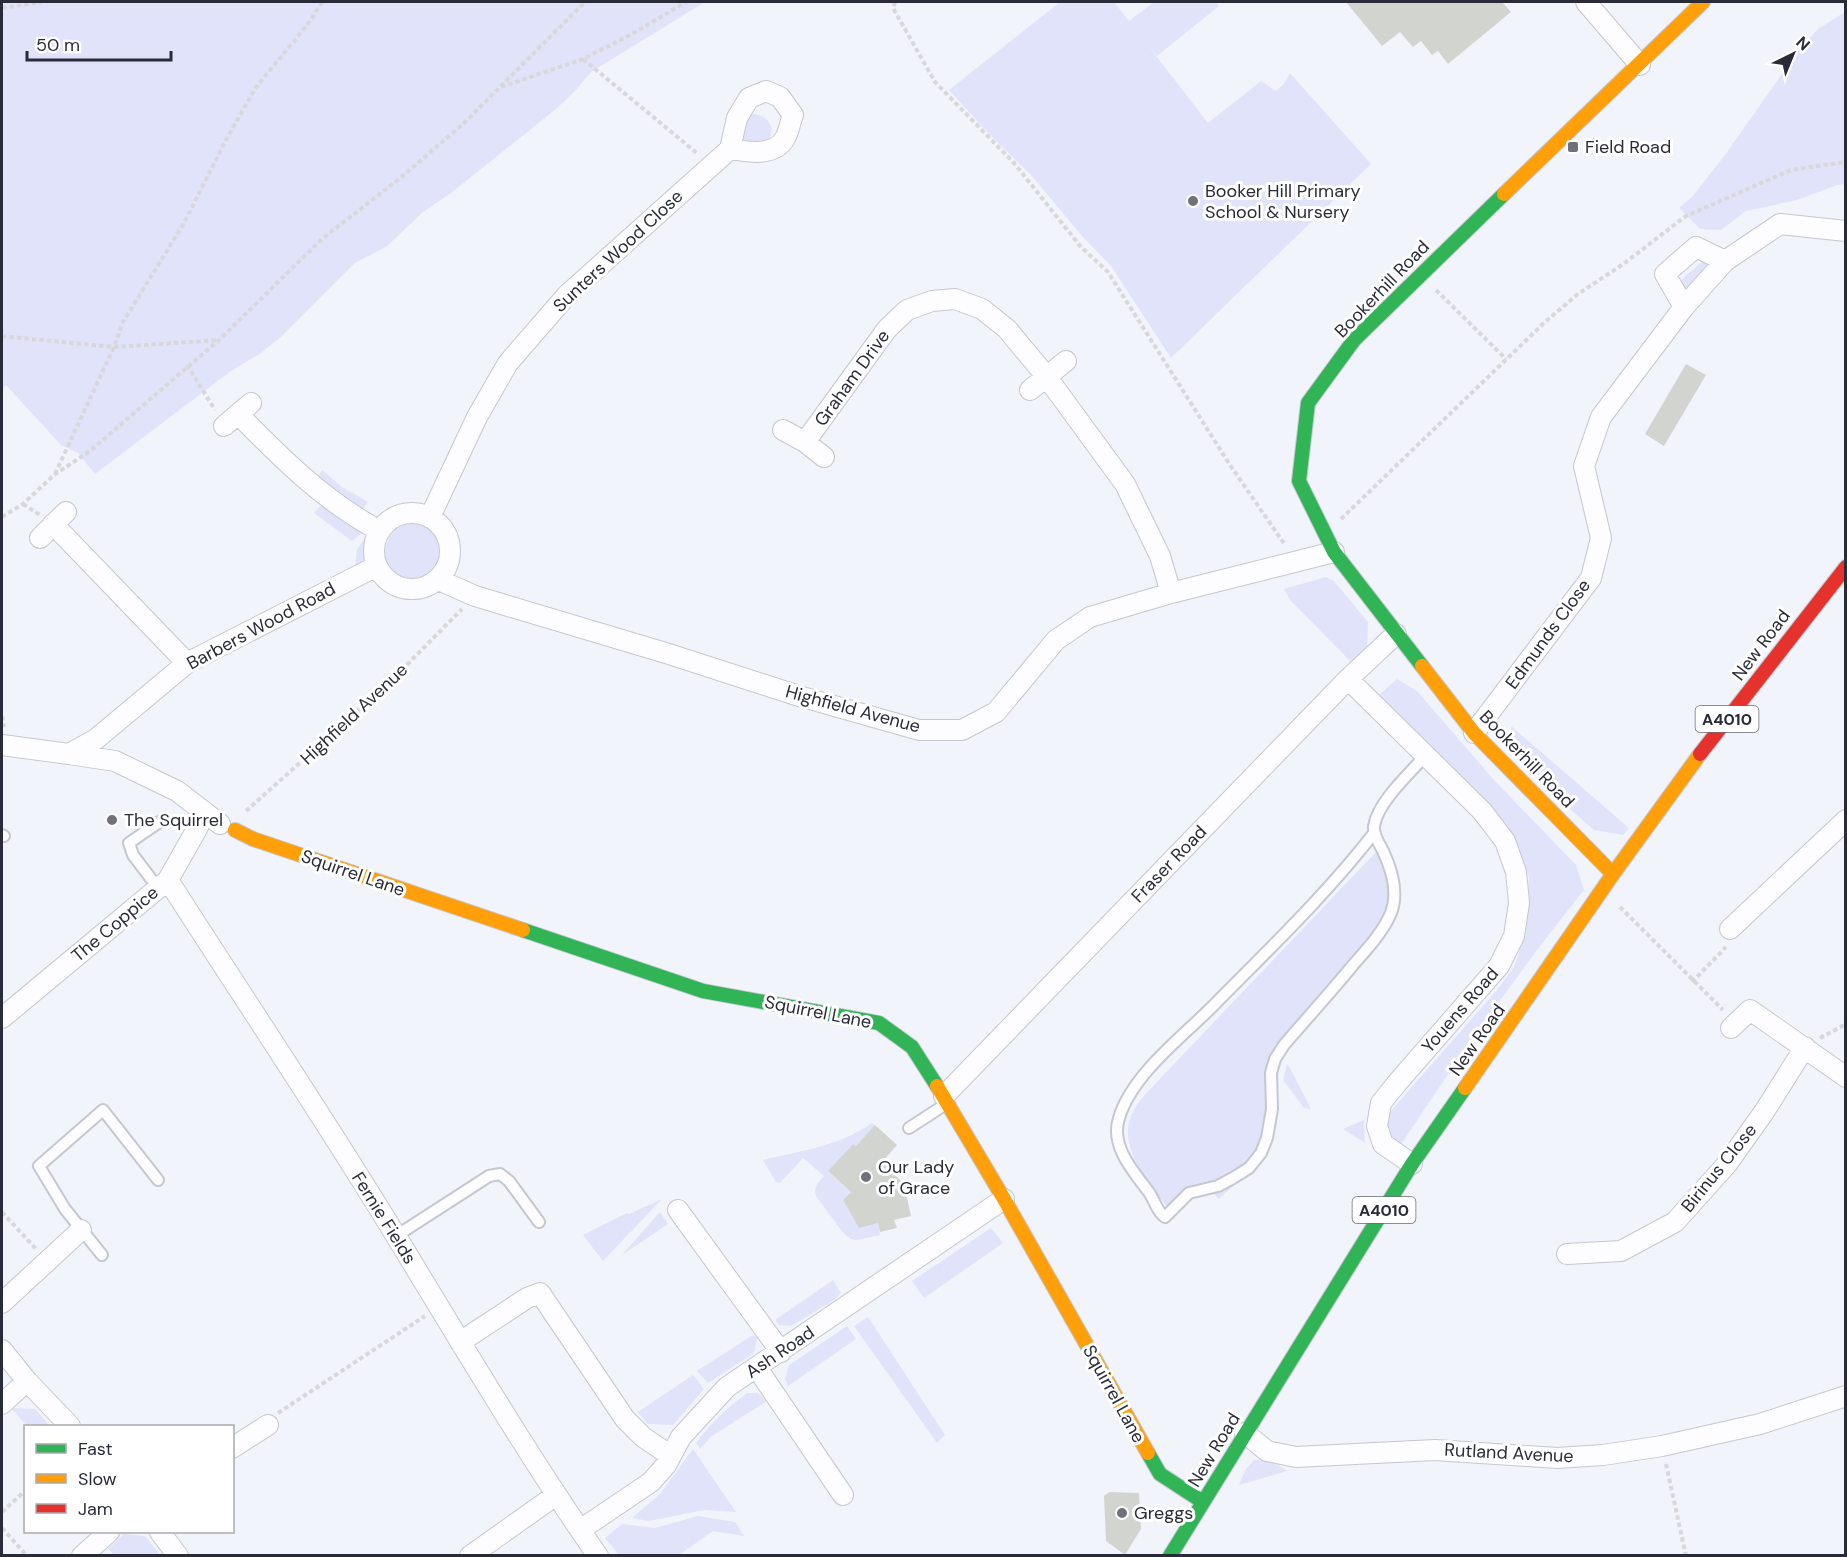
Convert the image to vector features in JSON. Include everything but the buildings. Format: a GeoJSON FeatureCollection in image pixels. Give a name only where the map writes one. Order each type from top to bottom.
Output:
{"type":"FeatureCollection","features":[{"type":"Feature","properties":{"kind":"main road","name":"Bookerhill Road"},"geometry":{"type":"LineString","coordinates":[[1613,874],[1474,734],[1334,552],[1299,481],[1308,403],[1353,340],[1703,2]]}},
{"type":"Feature","properties":{"kind":"main road","name":"New Road"},"geometry":{"type":"LineString","coordinates":[[1170,1556],[1413,1164],[1689,768],[1845,567]]}},
{"type":"Feature","properties":{"kind":"main road","name":"Squirrel Lane"},"geometry":{"type":"LineString","coordinates":[[227,827],[253,839],[703,991],[879,1023],[912,1047],[946,1099],[1160,1474],[1203,1502]]}},
{"type":"Feature","properties":{"kind":"street"},"geometry":{"type":"LineString","coordinates":[[1586,2],[1640,65]]}},
{"type":"Feature","properties":{"kind":"street","name":"Sunters Wood Close"},"geometry":{"type":"LineString","coordinates":[[430,517],[477,417],[508,363],[567,295],[730,149]]}},
{"type":"Feature","properties":{"kind":"street","name":"Edmunds Close"},"geometry":{"type":"LineString","coordinates":[[1474,734],[1591,578],[1601,538],[1584,466],[1601,417],[1684,307],[1725,261],[1780,224],[1845,231]]}},
{"type":"Feature","properties":{"kind":"street"},"geometry":{"type":"LineString","coordinates":[[1684,307],[1665,274],[1696,247],[1725,261]]}},
{"type":"Feature","properties":{"kind":"street","name":"Graham Drive"},"geometry":{"type":"LineString","coordinates":[[805,442],[886,329],[907,310],[932,301],[955,299],[982,309],[1007,329],[1046,376],[1125,484],[1160,556],[1171,593]]}},
{"type":"Feature","properties":{"kind":"street"},"geometry":{"type":"LineString","coordinates":[[1030,390],[1066,361]]}},
{"type":"Feature","properties":{"kind":"street"},"geometry":{"type":"LineString","coordinates":[[238,414],[288,465],[354,518],[380,531]]}},
{"type":"Feature","properties":{"kind":"street","name":"Graham Drive"},"geometry":{"type":"LineString","coordinates":[[783,430],[805,442],[824,457]]}},
{"type":"Feature","properties":{"kind":"street"},"geometry":{"type":"LineString","coordinates":[[416,513],[430,517],[441,526],[449,539],[451,554],[447,568],[439,580],[423,589],[404,589],[387,581],[376,566],[374,554],[375,542],[380,531],[389,521],[402,514],[416,513]]}},
{"type":"Feature","properties":{"kind":"street"},"geometry":{"type":"LineString","coordinates":[[53,525],[187,663]]}},
{"type":"Feature","properties":{"kind":"street","name":"Highfield Avenue"},"geometry":{"type":"LineString","coordinates":[[439,580],[475,596],[799,696],[919,730],[962,730],[996,712],[1056,640],[1090,617],[1171,593],[1334,552]]}},
{"type":"Feature","properties":{"kind":"street","name":"Barbers Wood Road"},"geometry":{"type":"LineString","coordinates":[[69,754],[96,739],[187,663],[376,566]]}},
{"type":"Feature","properties":{"kind":"street","name":"Fraser Road"},"geometry":{"type":"LineString","coordinates":[[946,1099],[1348,679],[1396,634]]}},
{"type":"Feature","properties":{"kind":"street","name":"Youens Road"},"geometry":{"type":"LineString","coordinates":[[1348,679],[1482,811],[1505,841],[1516,872],[1519,903],[1514,936],[1499,966],[1381,1103],[1377,1126],[1383,1144],[1413,1164]]}},
{"type":"Feature","properties":{"kind":"street","name":"Squirrel Lane"},"geometry":{"type":"LineString","coordinates":[[2,745],[116,761],[177,791],[201,811],[227,827]]}},
{"type":"Feature","properties":{"kind":"street","name":"The Coppice"},"geometry":{"type":"LineString","coordinates":[[2,1018],[163,884],[198,827],[201,811]]}},
{"type":"Feature","properties":{"kind":"street"},"geometry":{"type":"LineString","coordinates":[[1730,929],[1845,820]]}},
{"type":"Feature","properties":{"kind":"street","name":"Fernie Fields"},"geometry":{"type":"LineString","coordinates":[[163,884],[396,1236],[438,1308],[556,1495],[598,1556]]}},
{"type":"Feature","properties":{"kind":"street"},"geometry":{"type":"LineString","coordinates":[[1731,1028],[1750,1010],[1845,1077]]}},
{"type":"Feature","properties":{"kind":"street","name":"Birinus Close"},"geometry":{"type":"LineString","coordinates":[[1567,1254],[1621,1251],[1675,1222],[1727,1164],[1764,1112],[1805,1047]]}},
{"type":"Feature","properties":{"kind":"street","name":"Ash Road"},"geometry":{"type":"LineString","coordinates":[[580,1530],[651,1482],[666,1465],[681,1437],[728,1388],[1005,1199]]}},
{"type":"Feature","properties":{"kind":"street"},"geometry":{"type":"LineString","coordinates":[[678,1210],[782,1352]]}},
{"type":"Feature","properties":{"kind":"street"},"geometry":{"type":"LineString","coordinates":[[2,1303],[81,1230]]}},
{"type":"Feature","properties":{"kind":"street"},"geometry":{"type":"LineString","coordinates":[[460,1342],[527,1298],[540,1293],[624,1419],[643,1437],[671,1456]]}},
{"type":"Feature","properties":{"kind":"street"},"geometry":{"type":"LineString","coordinates":[[2,1350],[27,1381],[69,1425]]}},
{"type":"Feature","properties":{"kind":"street"},"geometry":{"type":"LineString","coordinates":[[757,1368],[843,1495]]}},
{"type":"Feature","properties":{"kind":"street"},"geometry":{"type":"LineString","coordinates":[[2,1404],[27,1381]]}},
{"type":"Feature","properties":{"kind":"street","name":"Rutland Avenue"},"geometry":{"type":"LineString","coordinates":[[1245,1432],[1267,1450],[1296,1457],[1435,1450],[1557,1458],[1603,1455],[1662,1446],[1760,1424],[1845,1396]]}},
{"type":"Feature","properties":{"kind":"street"},"geometry":{"type":"LineString","coordinates":[[234,1447],[268,1425]]}},
{"type":"Feature","properties":{"kind":"street"},"geometry":{"type":"LineString","coordinates":[[470,1556],[556,1495]]}},
{"type":"Feature","properties":{"kind":"street"},"geometry":{"type":"LineString","coordinates":[[82,1556],[107,1533]]}},
{"type":"Feature","properties":{"kind":"street"},"geometry":{"type":"LineString","coordinates":[[161,1533],[178,1556]]}},
{"type":"Feature","properties":{"kind":"lane"},"geometry":{"type":"LineString","coordinates":[[1374,833],[1353,860],[1139,1080],[1130,1094],[1118,1119],[1117,1134],[1127,1163],[1149,1192],[1159,1213],[1165,1217],[1189,1193],[1218,1186],[1233,1178],[1249,1168],[1261,1153],[1271,1123],[1273,1090],[1271,1073],[1275,1059],[1284,1045],[1382,929],[1392,912],[1395,895],[1393,878],[1374,833],[1374,823],[1386,802],[1425,756]]}},
{"type":"Feature","properties":{"kind":"lane"},"geometry":{"type":"LineString","coordinates":[[161,821],[129,843],[133,855],[163,884]]}},
{"type":"Feature","properties":{"kind":"lane"},"geometry":{"type":"LineString","coordinates":[[909,1128],[946,1099]]}},
{"type":"Feature","properties":{"kind":"lane"},"geometry":{"type":"LineString","coordinates":[[102,1255],[81,1230],[39,1166],[103,1110],[158,1180]]}},
{"type":"Feature","properties":{"kind":"lane"},"geometry":{"type":"LineString","coordinates":[[396,1236],[489,1176],[500,1174],[509,1181],[539,1222]]}},
{"type":"Feature","properties":{"kind":"path"},"geometry":{"type":"LineString","coordinates":[[2,8],[42,2]]}},
{"type":"Feature","properties":{"kind":"path"},"geometry":{"type":"LineString","coordinates":[[54,475],[114,347],[123,322],[184,224],[228,136],[256,87],[308,24],[322,2]]}},
{"type":"Feature","properties":{"kind":"path"},"geometry":{"type":"LineString","coordinates":[[2,517],[23,504],[54,475],[90,451],[187,365],[219,340],[322,239],[417,164],[462,125],[585,2]]}},
{"type":"Feature","properties":{"kind":"path"},"geometry":{"type":"LineString","coordinates":[[500,87],[583,59],[686,2]]}},
{"type":"Feature","properties":{"kind":"path"},"geometry":{"type":"LineString","coordinates":[[895,2],[893,8],[935,82],[1014,162],[1081,247],[1108,272],[1230,465],[1297,563]]}},
{"type":"Feature","properties":{"kind":"path"},"geometry":{"type":"LineString","coordinates":[[583,59],[711,165]]}},
{"type":"Feature","properties":{"kind":"path"},"geometry":{"type":"LineString","coordinates":[[1325,534],[1506,359],[1578,294],[1622,265],[1686,216],[1791,170],[1845,162]]}},
{"type":"Feature","properties":{"kind":"path"},"geometry":{"type":"LineString","coordinates":[[1421,274],[1506,359]]}},
{"type":"Feature","properties":{"kind":"path"},"geometry":{"type":"LineString","coordinates":[[2,336],[53,339],[114,347],[219,340]]}},
{"type":"Feature","properties":{"kind":"path"},"geometry":{"type":"LineString","coordinates":[[187,365],[238,414]]}},
{"type":"Feature","properties":{"kind":"path","name":"Highfield Avenue"},"geometry":{"type":"LineString","coordinates":[[245,812],[390,682],[475,596]]}},
{"type":"Feature","properties":{"kind":"path"},"geometry":{"type":"LineString","coordinates":[[1602,890],[1692,982],[1724,1011],[1750,1010]]}},
{"type":"Feature","properties":{"kind":"path"},"geometry":{"type":"LineString","coordinates":[[1692,982],[1727,946],[1730,929]]}},
{"type":"Feature","properties":{"kind":"path"},"geometry":{"type":"LineString","coordinates":[[1805,1047],[1845,1024]]}},
{"type":"Feature","properties":{"kind":"path"},"geometry":{"type":"LineString","coordinates":[[2,1212],[47,1260]]}},
{"type":"Feature","properties":{"kind":"path"},"geometry":{"type":"LineString","coordinates":[[268,1425],[268,1419],[438,1308]]}},
{"type":"Feature","properties":{"kind":"path"},"geometry":{"type":"LineString","coordinates":[[1662,1446],[1686,1556]]}},
{"type":"Feature","properties":{"kind":"path"},"geometry":{"type":"LineString","coordinates":[[2,1512],[24,1492]]}},
{"type":"Feature","properties":{"kind":"path"},"geometry":{"type":"LineString","coordinates":[[2,1528],[27,1556]]}},
{"type":"Feature","properties":{"kind":"shaded area"},"geometry":{"type":"Polygon","coordinates":[[[2,2],[705,2],[591,72],[556,109],[451,193],[423,212],[386,247],[355,263],[282,336],[261,353],[231,371],[95,474],[78,453],[61,445],[6,385],[2,389],[2,2]]]}},
{"type":"Feature","properties":{"kind":"shaded area","name":"Booker Hill Primary School & Nursery"},"geometry":{"type":"Polygon","coordinates":[[[1060,2],[1114,2],[1129,21],[1154,2],[1216,2],[1219,6],[1157,56],[1147,44],[1208,123],[1261,81],[1276,91],[1283,85],[1290,73],[1371,164],[1171,358],[1111,266],[1082,236],[1031,175],[949,90],[1060,2]]]}},
{"type":"Feature","properties":{"kind":"shaded area"},"geometry":{"type":"Polygon","coordinates":[[[1845,12],[1845,184],[1797,200],[1746,211],[1721,230],[1700,229],[1679,208],[1692,197],[1725,155],[1798,51],[1818,29],[1845,12]]]}},
{"type":"Feature","properties":{"kind":"shaded area"},"geometry":{"type":"Polygon","coordinates":[[[748,115],[764,117],[770,124],[771,132],[768,142],[742,143],[738,127],[748,115]]]}},
{"type":"Feature","properties":{"kind":"shaded area"},"geometry":{"type":"Polygon","coordinates":[[[1703,261],[1709,262],[1713,268],[1696,292],[1684,291],[1680,285],[1683,278],[1703,261]]]}},
{"type":"Feature","properties":{"kind":"shaded area"},"geometry":{"type":"Polygon","coordinates":[[[322,470],[342,487],[368,502],[361,512],[315,481],[322,470]]]}},
{"type":"Feature","properties":{"kind":"shaded area"},"geometry":{"type":"Polygon","coordinates":[[[322,504],[360,529],[362,533],[352,541],[314,513],[322,504]]]}},
{"type":"Feature","properties":{"kind":"shaded area"},"geometry":{"type":"Polygon","coordinates":[[[409,523],[421,523],[432,528],[440,536],[445,553],[443,565],[432,578],[421,583],[409,583],[398,578],[390,570],[385,559],[385,547],[390,536],[398,528],[409,523]]]}},
{"type":"Feature","properties":{"kind":"shaded area"},"geometry":{"type":"Polygon","coordinates":[[[365,538],[366,554],[360,569],[355,567],[357,549],[365,538]]]}},
{"type":"Feature","properties":{"kind":"shaded area"},"geometry":{"type":"Polygon","coordinates":[[[1326,577],[1334,581],[1368,622],[1367,652],[1352,663],[1290,600],[1284,589],[1326,577]]]}},
{"type":"Feature","properties":{"kind":"shaded area"},"geometry":{"type":"Polygon","coordinates":[[[1397,679],[1417,691],[1494,780],[1576,865],[1584,890],[1489,1016],[1400,1146],[1393,1144],[1384,1131],[1389,1113],[1497,990],[1514,967],[1524,938],[1529,877],[1516,847],[1377,697],[1397,679]]]}},
{"type":"Feature","properties":{"kind":"shaded area"},"geometry":{"type":"Polygon","coordinates":[[[1511,726],[1629,828],[1623,835],[1594,830],[1556,797],[1513,746],[1511,726]]]}},
{"type":"Feature","properties":{"kind":"shaded area"},"geometry":{"type":"Polygon","coordinates":[[[1376,852],[1384,857],[1394,912],[1280,1056],[1277,1073],[1276,1121],[1268,1145],[1246,1173],[1219,1199],[1202,1182],[1170,1211],[1137,1164],[1131,1150],[1128,1137],[1129,1123],[1136,1106],[1376,852]]]}},
{"type":"Feature","properties":{"kind":"shaded area"},"geometry":{"type":"Polygon","coordinates":[[[1287,1064],[1311,1109],[1304,1108],[1283,1080],[1287,1064]]]}},
{"type":"Feature","properties":{"kind":"shaded area"},"geometry":{"type":"Polygon","coordinates":[[[1364,1120],[1365,1143],[1343,1129],[1364,1120]]]}},
{"type":"Feature","properties":{"kind":"shaded area"},"geometry":{"type":"Polygon","coordinates":[[[872,1123],[875,1125],[856,1146],[853,1144],[828,1171],[846,1188],[853,1189],[843,1200],[859,1227],[878,1223],[880,1235],[856,1240],[844,1234],[816,1196],[818,1183],[824,1176],[803,1158],[780,1183],[776,1182],[763,1160],[833,1142],[860,1131],[872,1123]]]}},
{"type":"Feature","properties":{"kind":"shaded area"},"geometry":{"type":"Polygon","coordinates":[[[662,1199],[603,1261],[583,1235],[627,1213],[662,1199]]]}},
{"type":"Feature","properties":{"kind":"shaded area"},"geometry":{"type":"Polygon","coordinates":[[[660,1212],[668,1224],[622,1255],[660,1212]]]}},
{"type":"Feature","properties":{"kind":"shaded area"},"geometry":{"type":"Polygon","coordinates":[[[991,1228],[1003,1243],[924,1298],[912,1281],[991,1228]]]}},
{"type":"Feature","properties":{"kind":"shaded area"},"geometry":{"type":"Polygon","coordinates":[[[833,1280],[841,1293],[833,1301],[791,1326],[779,1325],[775,1320],[833,1280]]]}},
{"type":"Feature","properties":{"kind":"shaded area"},"geometry":{"type":"Polygon","coordinates":[[[868,1317],[945,1435],[937,1443],[854,1326],[868,1317]]]}},
{"type":"Feature","properties":{"kind":"shaded area"},"geometry":{"type":"Polygon","coordinates":[[[847,1326],[856,1339],[788,1386],[785,1379],[789,1365],[847,1326]]]}},
{"type":"Feature","properties":{"kind":"shaded area"},"geometry":{"type":"Polygon","coordinates":[[[753,1335],[757,1338],[754,1353],[708,1383],[697,1371],[753,1335]]]}},
{"type":"Feature","properties":{"kind":"shaded area"},"geometry":{"type":"Polygon","coordinates":[[[693,1375],[704,1389],[673,1425],[647,1424],[638,1412],[693,1375]]]}},
{"type":"Feature","properties":{"kind":"shaded area"},"geometry":{"type":"Polygon","coordinates":[[[747,1393],[758,1393],[767,1401],[712,1436],[700,1449],[696,1443],[720,1416],[747,1393]]]}},
{"type":"Feature","properties":{"kind":"shaded area"},"geometry":{"type":"Polygon","coordinates":[[[11,1408],[35,1409],[49,1425],[26,1425],[11,1408]]]}},
{"type":"Feature","properties":{"kind":"shaded area"},"geometry":{"type":"Polygon","coordinates":[[[693,1449],[736,1512],[704,1510],[649,1521],[632,1518],[660,1494],[693,1449]]]}},
{"type":"Feature","properties":{"kind":"shaded area"},"geometry":{"type":"Polygon","coordinates":[[[1265,1459],[1287,1471],[1239,1485],[1246,1469],[1254,1460],[1265,1459]]]}},
{"type":"Feature","properties":{"kind":"shaded area"},"geometry":{"type":"Polygon","coordinates":[[[698,1516],[735,1522],[744,1536],[713,1531],[679,1555],[619,1555],[605,1538],[622,1524],[655,1528],[698,1516]]]}},
{"type":"Feature","properties":{"kind":"shaded area"},"geometry":{"type":"Polygon","coordinates":[[[124,1534],[145,1536],[160,1555],[114,1555],[108,1549],[124,1534]]]}},
{"type":"Feature","properties":{"kind":"traffic: fast"},"geometry":{"type":"LineString","coordinates":[[1422,666],[1334,552],[1299,481],[1308,403],[1354,340],[1504,194]]}},
{"type":"Feature","properties":{"kind":"traffic: fast"},"geometry":{"type":"LineString","coordinates":[[523,930],[703,991],[879,1023],[912,1047],[937,1086]]}},
{"type":"Feature","properties":{"kind":"traffic: fast"},"geometry":{"type":"LineString","coordinates":[[1170,1556],[1412,1164],[1465,1088]]}},
{"type":"Feature","properties":{"kind":"traffic: fast"},"geometry":{"type":"LineString","coordinates":[[1148,1453],[1160,1474],[1203,1502]]}},
{"type":"Feature","properties":{"kind":"traffic: slow"},"geometry":{"type":"LineString","coordinates":[[1504,194],[1703,2]]}},
{"type":"Feature","properties":{"kind":"traffic: slow"},"geometry":{"type":"LineString","coordinates":[[1422,666],[1474,733],[1613,874]]}},
{"type":"Feature","properties":{"kind":"traffic: slow"},"geometry":{"type":"LineString","coordinates":[[1465,1088],[1613,874],[1700,754]]}},
{"type":"Feature","properties":{"kind":"traffic: slow"},"geometry":{"type":"LineString","coordinates":[[235,830],[253,839],[523,930]]}},
{"type":"Feature","properties":{"kind":"traffic: slow"},"geometry":{"type":"LineString","coordinates":[[937,1086],[1148,1453]]}},
{"type":"Feature","properties":{"kind":"traffic: jam"},"geometry":{"type":"LineString","coordinates":[[1700,754],[1846,567]]}},
{"type":"Feature","properties":{"kind":"place","name":"Field Road"},"geometry":{"type":"Point","coordinates":[1573,147]}},
{"type":"Feature","properties":{"kind":"place","name":"Booker Hill Primary School & Nursery"},"geometry":{"type":"Point","coordinates":[1193,201]}},
{"type":"Feature","properties":{"kind":"place","name":"The Squirrel"},"geometry":{"type":"Point","coordinates":[112,820]}},
{"type":"Feature","properties":{"kind":"place","name":"Our Lady of Grace"},"geometry":{"type":"Point","coordinates":[866,1177]}},
{"type":"Feature","properties":{"kind":"place","name":"Greggs"},"geometry":{"type":"Point","coordinates":[1122,1513]}}]}
